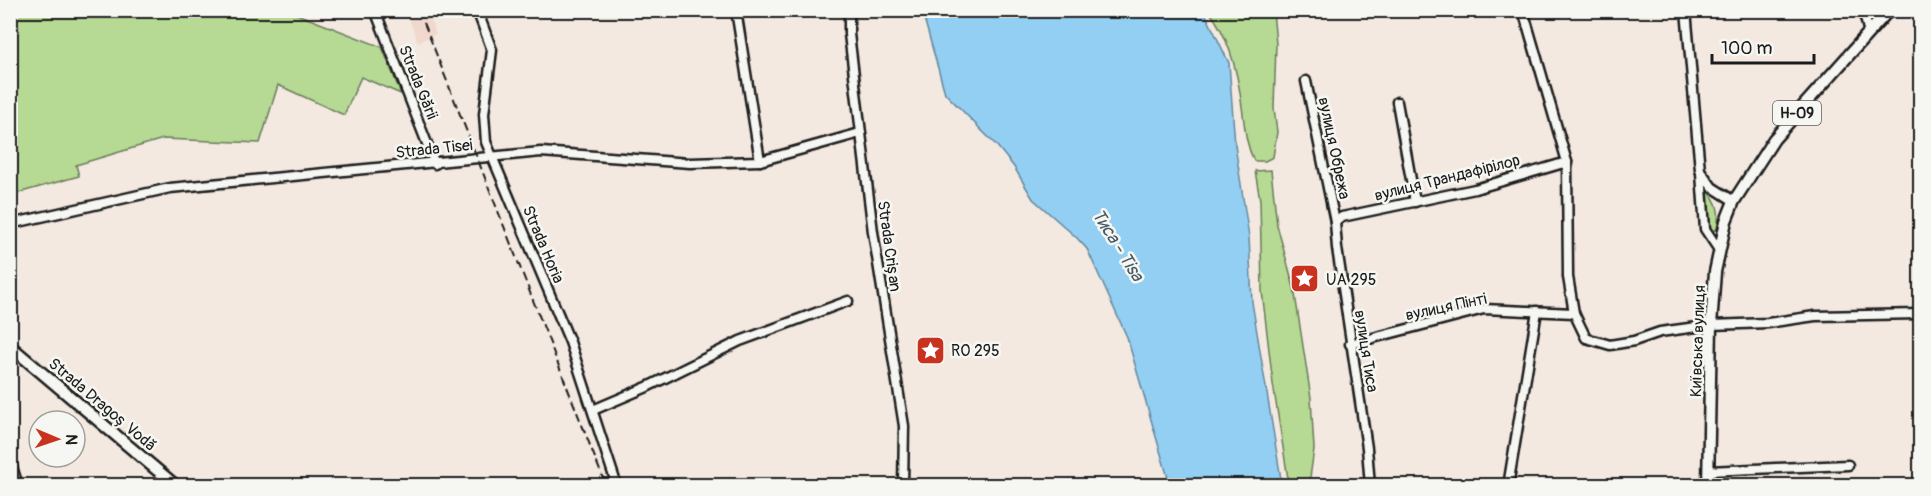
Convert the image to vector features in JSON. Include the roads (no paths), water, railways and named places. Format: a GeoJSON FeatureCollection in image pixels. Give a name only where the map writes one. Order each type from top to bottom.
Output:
{"type":"FeatureCollection","features":[{"type":"Feature","properties":{"kind":"main road","name":"Н-09"},"geometry":{"type":"LineString","coordinates":[[1734,201],[1774,139],[1889,10]]}},
{"type":"Feature","properties":{"kind":"main road","name":"Київська вулиця"},"geometry":{"type":"LineString","coordinates":[[1708,486],[1711,325],[1719,250],[1734,201]]}},
{"type":"Feature","properties":{"kind":"main road","name":"Strada Dragoș Vodă"},"geometry":{"type":"LineString","coordinates":[[11,347],[176,486]]}},
{"type":"Feature","properties":{"kind":"street","name":"Strada Gării"},"geometry":{"type":"LineString","coordinates":[[375,10],[435,164]]}},
{"type":"Feature","properties":{"kind":"street","name":"Strada Horia"},"geometry":{"type":"LineString","coordinates":[[477,10],[492,50],[484,114],[486,142],[490,157],[570,342],[618,486]]}},
{"type":"Feature","properties":{"kind":"street"},"geometry":{"type":"LineString","coordinates":[[736,10],[760,161]]}},
{"type":"Feature","properties":{"kind":"street","name":"Strada Crișan"},"geometry":{"type":"LineString","coordinates":[[849,10],[860,133],[884,308],[904,426],[903,486]]}},
{"type":"Feature","properties":{"kind":"street"},"geometry":{"type":"LineString","coordinates":[[1523,10],[1567,162],[1568,277],[1574,313],[1586,338],[1610,345],[1634,341],[1660,332],[1711,325],[1768,322],[1815,316],[1920,314]]}},
{"type":"Feature","properties":{"kind":"street"},"geometry":{"type":"LineString","coordinates":[[1686,10],[1705,230],[1719,250]]}},
{"type":"Feature","properties":{"kind":"street"},"geometry":{"type":"LineString","coordinates":[[1863,10],[1869,33]]}},
{"type":"Feature","properties":{"kind":"street","name":"вулиця Обрежа"},"geometry":{"type":"LineString","coordinates":[[1306,81],[1335,222]]}},
{"type":"Feature","properties":{"kind":"street"},"geometry":{"type":"LineString","coordinates":[[1397,102],[1415,202]]}},
{"type":"Feature","properties":{"kind":"street","name":"Strada Tisei"},"geometry":{"type":"LineString","coordinates":[[10,224],[159,190],[490,157],[564,152],[690,163],[760,161],[860,133]]}},
{"type":"Feature","properties":{"kind":"street","name":"вулиця Трандафірілор"},"geometry":{"type":"LineString","coordinates":[[1335,222],[1342,217],[1475,189],[1567,162]]}},
{"type":"Feature","properties":{"kind":"street"},"geometry":{"type":"LineString","coordinates":[[1701,170],[1712,187],[1734,201]]}},
{"type":"Feature","properties":{"kind":"street","name":"вулиця Тиса"},"geometry":{"type":"LineString","coordinates":[[1335,222],[1370,486]]}},
{"type":"Feature","properties":{"kind":"street"},"geometry":{"type":"LineString","coordinates":[[593,411],[740,341],[848,301]]}},
{"type":"Feature","properties":{"kind":"street","name":"вулиця Пінті"},"geometry":{"type":"LineString","coordinates":[[1350,344],[1484,309],[1574,313]]}},
{"type":"Feature","properties":{"kind":"street"},"geometry":{"type":"LineString","coordinates":[[1509,486],[1537,311]]}},
{"type":"Feature","properties":{"kind":"street"},"geometry":{"type":"LineString","coordinates":[[10,460],[18,486]]}},
{"type":"Feature","properties":{"kind":"street"},"geometry":{"type":"LineString","coordinates":[[1708,471],[1848,465]]}},
{"type":"Feature","properties":{"kind":"water","name":"Тиса - Tisa"},"geometry":{"type":"Polygon","coordinates":[[[922,11],[1204,11],[1229,63],[1235,145],[1249,237],[1252,302],[1282,485],[1170,485],[1127,337],[1087,249],[1033,199],[1014,167],[997,146],[945,93],[922,11]]]}},
{"type":"Feature","properties":{"kind":"railway"},"geometry":{"type":"LineString","coordinates":[[419,10],[606,486]]}},
{"type":"Feature","properties":{"kind":"place","name":"UA 295"},"geometry":{"type":"Point","coordinates":[1305,279]}},
{"type":"Feature","properties":{"kind":"place","name":"RO 295"},"geometry":{"type":"Point","coordinates":[930,350]}}]}
